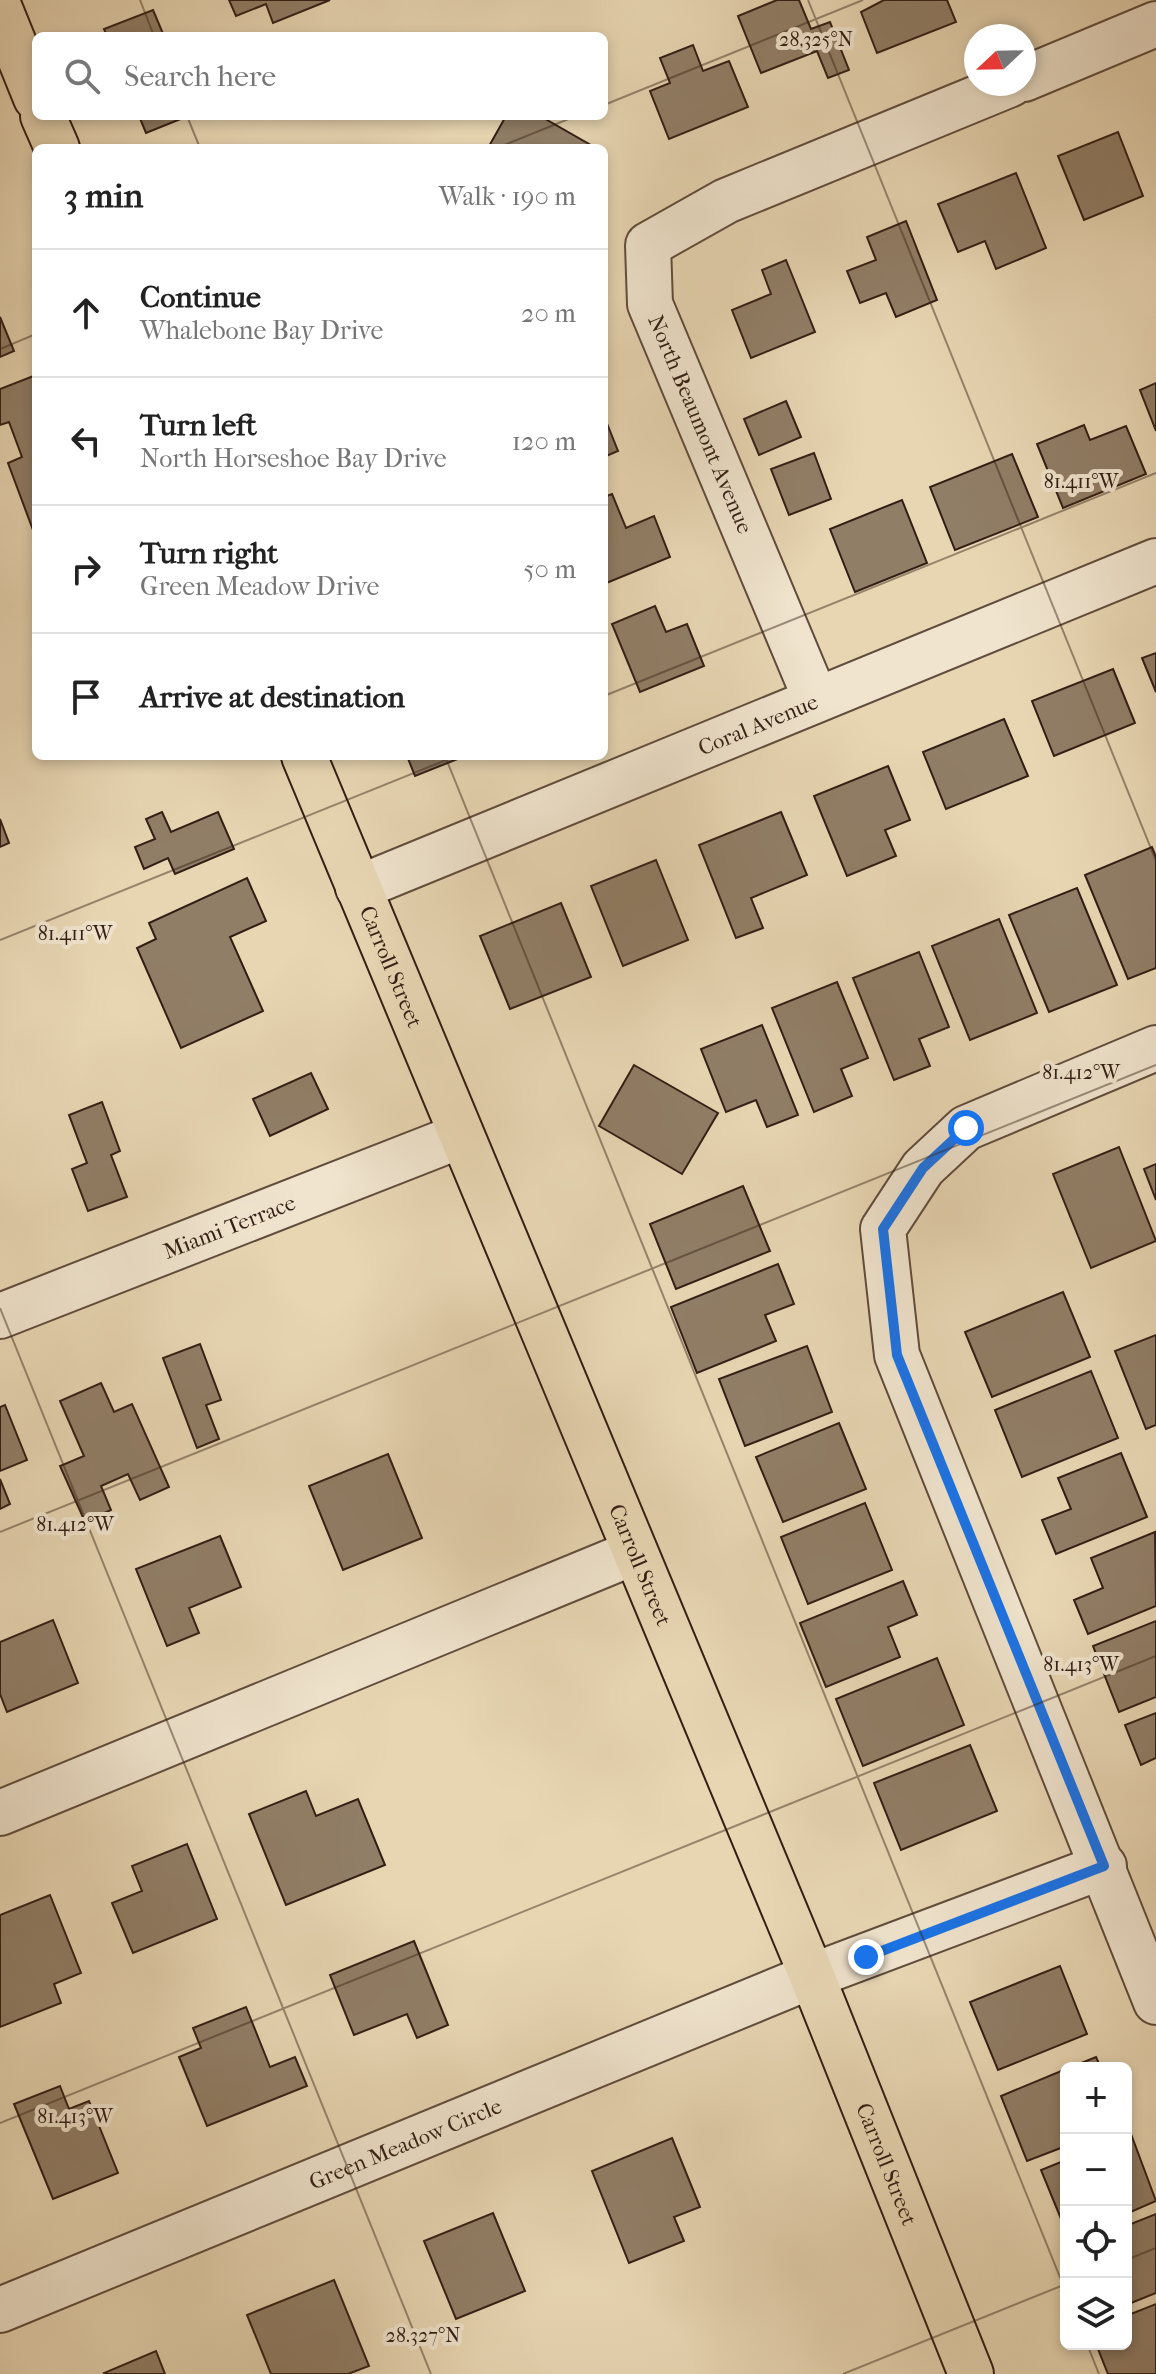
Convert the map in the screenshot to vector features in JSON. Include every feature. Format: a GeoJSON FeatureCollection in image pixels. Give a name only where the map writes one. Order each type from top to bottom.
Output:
{"type":"FeatureCollection","features":[{"type":"Feature","properties":{"kind":"main road"},"geometry":{"type":"LineString","coordinates":[[0,9],[32,88]]}},
{"type":"Feature","properties":{"kind":"main road"},"geometry":{"type":"LineString","coordinates":[[45,120],[55,144]]}},
{"type":"Feature","properties":{"kind":"main road","name":"Carroll Street"},"geometry":{"type":"LineString","coordinates":[[306,760],[812,1976],[971,2374]]}},
{"type":"Feature","properties":{"kind":"street"},"geometry":{"type":"LineString","coordinates":[[1036,74],[1156,24]]}},
{"type":"Feature","properties":{"kind":"street","name":"North Beaumont Avenue"},"geometry":{"type":"LineString","coordinates":[[816,700],[650,304],[648,245],[726,201],[982,96]]}},
{"type":"Feature","properties":{"kind":"street","name":"Coral Avenue"},"geometry":{"type":"LineString","coordinates":[[358,888],[1156,561]]}},
{"type":"Feature","properties":{"kind":"street"},"geometry":{"type":"LineString","coordinates":[[1156,1048],[966,1128],[923,1168],[883,1229],[897,1355],[1156,2002]]}},
{"type":"Feature","properties":{"kind":"street","name":"Miami Terrace"},"geometry":{"type":"LineString","coordinates":[[2,1309],[460,1136]]}},
{"type":"Feature","properties":{"kind":"street"},"geometry":{"type":"LineString","coordinates":[[0,1813],[635,1552]]}},
{"type":"Feature","properties":{"kind":"street","name":"Green Meadow Circle"},"geometry":{"type":"LineString","coordinates":[[0,2310],[812,1976],[1104,1866]]}},
{"type":"Feature","properties":{"kind":"building"},"geometry":{"type":"Polygon","coordinates":[[[229,0],[330,0],[273,23],[266,4],[236,16],[229,0]]]}},
{"type":"Feature","properties":{"kind":"building"},"geometry":{"type":"Polygon","coordinates":[[[777,0],[799,0],[811,29],[830,22],[849,70],[828,78],[817,51],[761,73],[738,16],[777,0]]]}},
{"type":"Feature","properties":{"kind":"building"},"geometry":{"type":"Polygon","coordinates":[[[884,0],[947,0],[956,22],[877,53],[861,12],[884,0]]]}},
{"type":"Feature","properties":{"kind":"building"},"geometry":{"type":"Polygon","coordinates":[[[153,10],[162,32],[105,32],[104,29],[153,10]]]}},
{"type":"Feature","properties":{"kind":"building"},"geometry":{"type":"Polygon","coordinates":[[[693,45],[703,71],[729,61],[748,107],[669,139],[650,91],[670,83],[660,58],[693,45]]]}},
{"type":"Feature","properties":{"kind":"building"},"geometry":{"type":"Polygon","coordinates":[[[141,120],[178,120],[146,133],[141,120]]]}},
{"type":"Feature","properties":{"kind":"building"},"geometry":{"type":"Polygon","coordinates":[[[504,120],[547,120],[589,144],[490,144],[504,120]]]}},
{"type":"Feature","properties":{"kind":"building"},"geometry":{"type":"Polygon","coordinates":[[[1118,132],[1143,196],[1084,220],[1058,156],[1118,132]]]}},
{"type":"Feature","properties":{"kind":"building"},"geometry":{"type":"Polygon","coordinates":[[[1016,173],[1046,248],[996,269],[985,241],[958,252],[938,204],[1016,173]]]}},
{"type":"Feature","properties":{"kind":"building"},"geometry":{"type":"Polygon","coordinates":[[[906,221],[937,300],[896,317],[886,293],[860,303],[847,271],[876,260],[867,237],[906,221]]]}},
{"type":"Feature","properties":{"kind":"building"},"geometry":{"type":"Polygon","coordinates":[[[786,260],[815,332],[751,358],[732,310],[771,294],[762,270],[786,260]]]}},
{"type":"Feature","properties":{"kind":"building"},"geometry":{"type":"Polygon","coordinates":[[[0,317],[14,351],[0,357],[0,317]]]}},
{"type":"Feature","properties":{"kind":"building"},"geometry":{"type":"Polygon","coordinates":[[[32,377],[32,527],[8,463],[22,457],[9,422],[0,425],[0,389],[32,377]]]}},
{"type":"Feature","properties":{"kind":"building"},"geometry":{"type":"Polygon","coordinates":[[[1156,383],[1156,431],[1140,390],[1156,383]]]}},
{"type":"Feature","properties":{"kind":"building"},"geometry":{"type":"Polygon","coordinates":[[[786,401],[801,437],[759,455],[744,419],[786,401]]]}},
{"type":"Feature","properties":{"kind":"building"},"geometry":{"type":"Polygon","coordinates":[[[1084,425],[1090,440],[1126,426],[1146,474],[1063,508],[1037,444],[1084,425]]]}},
{"type":"Feature","properties":{"kind":"building"},"geometry":{"type":"Polygon","coordinates":[[[608,426],[618,451],[608,455],[608,426]]]}},
{"type":"Feature","properties":{"kind":"building"},"geometry":{"type":"Polygon","coordinates":[[[814,453],[831,499],[789,515],[771,469],[814,453]]]}},
{"type":"Feature","properties":{"kind":"building"},"geometry":{"type":"Polygon","coordinates":[[[1012,454],[1038,517],[955,550],[930,487],[1012,454]]]}},
{"type":"Feature","properties":{"kind":"building"},"geometry":{"type":"Polygon","coordinates":[[[612,494],[626,528],[654,516],[670,557],[608,582],[608,496],[612,494]]]}},
{"type":"Feature","properties":{"kind":"building"},"geometry":{"type":"Polygon","coordinates":[[[902,500],[927,563],[855,592],[830,529],[902,500]]]}},
{"type":"Feature","properties":{"kind":"building"},"geometry":{"type":"Polygon","coordinates":[[[655,606],[666,632],[687,624],[704,666],[640,692],[612,624],[655,606]]]}},
{"type":"Feature","properties":{"kind":"building"},"geometry":{"type":"Polygon","coordinates":[[[1156,653],[1156,692],[1142,658],[1156,653]]]}},
{"type":"Feature","properties":{"kind":"building"},"geometry":{"type":"Polygon","coordinates":[[[1113,669],[1135,723],[1054,756],[1032,701],[1113,669]]]}},
{"type":"Feature","properties":{"kind":"building"},"geometry":{"type":"Polygon","coordinates":[[[1004,719],[1028,776],[946,809],[923,752],[1004,719]]]}},
{"type":"Feature","properties":{"kind":"building"},"geometry":{"type":"Polygon","coordinates":[[[409,760],[455,760],[415,776],[409,760]]]}},
{"type":"Feature","properties":{"kind":"building"},"geometry":{"type":"Polygon","coordinates":[[[888,766],[910,820],[885,830],[896,856],[847,876],[814,796],[888,766]]]}},
{"type":"Feature","properties":{"kind":"building"},"geometry":{"type":"Polygon","coordinates":[[[162,812],[171,832],[218,812],[234,849],[175,874],[168,858],[144,869],[135,847],[155,839],[146,819],[162,812]]]}},
{"type":"Feature","properties":{"kind":"building"},"geometry":{"type":"Polygon","coordinates":[[[781,812],[807,875],[751,898],[763,928],[736,938],[699,845],[781,812]]]}},
{"type":"Feature","properties":{"kind":"building"},"geometry":{"type":"Polygon","coordinates":[[[0,819],[9,843],[0,847],[0,819]]]}},
{"type":"Feature","properties":{"kind":"building"},"geometry":{"type":"Polygon","coordinates":[[[1152,847],[1156,857],[1156,968],[1128,979],[1085,875],[1152,847]]]}},
{"type":"Feature","properties":{"kind":"building"},"geometry":{"type":"Polygon","coordinates":[[[656,860],[688,940],[623,966],[591,886],[656,860]]]}},
{"type":"Feature","properties":{"kind":"building"},"geometry":{"type":"Polygon","coordinates":[[[247,878],[266,921],[230,937],[263,1011],[181,1048],[137,948],[156,939],[149,923],[247,878]]]}},
{"type":"Feature","properties":{"kind":"building"},"geometry":{"type":"Polygon","coordinates":[[[1077,888],[1117,985],[1049,1012],[1009,915],[1077,888]]]}},
{"type":"Feature","properties":{"kind":"building"},"geometry":{"type":"Polygon","coordinates":[[[561,903],[591,977],[510,1009],[480,936],[561,903]]]}},
{"type":"Feature","properties":{"kind":"building"},"geometry":{"type":"Polygon","coordinates":[[[999,919],[1037,1013],[970,1040],[932,946],[999,919]]]}},
{"type":"Feature","properties":{"kind":"building"},"geometry":{"type":"Polygon","coordinates":[[[919,952],[949,1027],[919,1039],[930,1066],[894,1080],[853,978],[919,952]]]}},
{"type":"Feature","properties":{"kind":"building"},"geometry":{"type":"Polygon","coordinates":[[[837,982],[868,1058],[841,1069],[852,1096],[814,1112],[772,1008],[837,982]]]}},
{"type":"Feature","properties":{"kind":"building"},"geometry":{"type":"Polygon","coordinates":[[[762,1025],[798,1115],[767,1127],[756,1100],[726,1112],[701,1049],[762,1025]]]}},
{"type":"Feature","properties":{"kind":"building"},"geometry":{"type":"Polygon","coordinates":[[[634,1065],[718,1113],[682,1174],[599,1126],[634,1065]]]}},
{"type":"Feature","properties":{"kind":"building"},"geometry":{"type":"Polygon","coordinates":[[[311,1073],[328,1109],[270,1136],[253,1099],[311,1073]]]}},
{"type":"Feature","properties":{"kind":"building"},"geometry":{"type":"Polygon","coordinates":[[[102,1102],[120,1151],[111,1155],[127,1197],[88,1211],[72,1169],[87,1163],[69,1115],[102,1102]]]}},
{"type":"Feature","properties":{"kind":"building"},"geometry":{"type":"Polygon","coordinates":[[[1119,1147],[1156,1241],[1091,1268],[1053,1174],[1119,1147]]]}},
{"type":"Feature","properties":{"kind":"building"},"geometry":{"type":"Polygon","coordinates":[[[1156,1164],[1156,1200],[1144,1169],[1156,1164]]]}},
{"type":"Feature","properties":{"kind":"building"},"geometry":{"type":"Polygon","coordinates":[[[743,1186],[770,1251],[676,1289],[650,1224],[743,1186]]]}},
{"type":"Feature","properties":{"kind":"building"},"geometry":{"type":"Polygon","coordinates":[[[778,1264],[794,1304],[765,1315],[776,1341],[697,1373],[671,1307],[778,1264]]]}},
{"type":"Feature","properties":{"kind":"building"},"geometry":{"type":"Polygon","coordinates":[[[1063,1292],[1090,1357],[992,1397],[965,1332],[1063,1292]]]}},
{"type":"Feature","properties":{"kind":"building"},"geometry":{"type":"Polygon","coordinates":[[[1156,1335],[1156,1425],[1146,1429],[1115,1351],[1156,1335]]]}},
{"type":"Feature","properties":{"kind":"building"},"geometry":{"type":"Polygon","coordinates":[[[200,1344],[221,1400],[206,1405],[219,1439],[197,1448],[163,1358],[200,1344]]]}},
{"type":"Feature","properties":{"kind":"building"},"geometry":{"type":"Polygon","coordinates":[[[807,1346],[832,1412],[745,1446],[719,1379],[807,1346]]]}},
{"type":"Feature","properties":{"kind":"building"},"geometry":{"type":"Polygon","coordinates":[[[1091,1371],[1118,1438],[1022,1477],[995,1410],[1091,1371]]]}},
{"type":"Feature","properties":{"kind":"building"},"geometry":{"type":"Polygon","coordinates":[[[101,1383],[114,1412],[132,1404],[169,1487],[140,1500],[128,1474],[101,1486],[111,1510],[85,1522],[60,1466],[84,1456],[60,1401],[101,1383]]]}},
{"type":"Feature","properties":{"kind":"building"},"geometry":{"type":"Polygon","coordinates":[[[5,1405],[27,1460],[0,1471],[0,1407],[5,1405]]]}},
{"type":"Feature","properties":{"kind":"building"},"geometry":{"type":"Polygon","coordinates":[[[839,1423],[866,1489],[783,1522],[756,1457],[839,1423]]]}},
{"type":"Feature","properties":{"kind":"building"},"geometry":{"type":"Polygon","coordinates":[[[1121,1453],[1147,1517],[1056,1554],[1042,1520],[1071,1509],[1058,1478],[1121,1453]]]}},
{"type":"Feature","properties":{"kind":"building"},"geometry":{"type":"Polygon","coordinates":[[[388,1454],[422,1538],[343,1570],[309,1486],[388,1454]]]}},
{"type":"Feature","properties":{"kind":"building"},"geometry":{"type":"Polygon","coordinates":[[[0,1479],[10,1504],[0,1509],[0,1479]]]}},
{"type":"Feature","properties":{"kind":"building"},"geometry":{"type":"Polygon","coordinates":[[[865,1503],[892,1570],[808,1604],[781,1537],[865,1503]]]}},
{"type":"Feature","properties":{"kind":"building"},"geometry":{"type":"Polygon","coordinates":[[[1155,1532],[1156,1606],[1088,1634],[1074,1600],[1103,1588],[1091,1558],[1155,1532]]]}},
{"type":"Feature","properties":{"kind":"building"},"geometry":{"type":"Polygon","coordinates":[[[220,1536],[241,1587],[189,1608],[199,1633],[167,1646],[136,1569],[220,1536]]]}},
{"type":"Feature","properties":{"kind":"building"},"geometry":{"type":"Polygon","coordinates":[[[903,1581],[917,1615],[888,1627],[900,1657],[826,1687],[800,1623],[903,1581]]]}},
{"type":"Feature","properties":{"kind":"building"},"geometry":{"type":"Polygon","coordinates":[[[53,1620],[78,1683],[7,1712],[0,1694],[0,1642],[53,1620]]]}},
{"type":"Feature","properties":{"kind":"building"},"geometry":{"type":"Polygon","coordinates":[[[1156,1621],[1156,1697],[1119,1712],[1093,1646],[1156,1621]]]}},
{"type":"Feature","properties":{"kind":"building"},"geometry":{"type":"Polygon","coordinates":[[[937,1658],[964,1725],[863,1766],[836,1699],[937,1658]]]}},
{"type":"Feature","properties":{"kind":"building"},"geometry":{"type":"Polygon","coordinates":[[[1156,1713],[1156,1758],[1141,1765],[1125,1725],[1156,1713]]]}},
{"type":"Feature","properties":{"kind":"building"},"geometry":{"type":"Polygon","coordinates":[[[970,1745],[997,1811],[901,1850],[874,1783],[970,1745]]]}},
{"type":"Feature","properties":{"kind":"building"},"geometry":{"type":"Polygon","coordinates":[[[306,1791],[316,1816],[358,1799],[385,1865],[286,1905],[249,1814],[306,1791]]]}},
{"type":"Feature","properties":{"kind":"building"},"geometry":{"type":"Polygon","coordinates":[[[187,1844],[217,1919],[133,1953],[112,1903],[142,1891],[132,1866],[187,1844]]]}},
{"type":"Feature","properties":{"kind":"building"},"geometry":{"type":"Polygon","coordinates":[[[50,1895],[81,1973],[54,1984],[61,2003],[0,2027],[0,1915],[50,1895]]]}},
{"type":"Feature","properties":{"kind":"building"},"geometry":{"type":"Polygon","coordinates":[[[414,1941],[448,2025],[417,2038],[407,2014],[354,2035],[330,1975],[414,1941]]]}},
{"type":"Feature","properties":{"kind":"building"},"geometry":{"type":"Polygon","coordinates":[[[1060,1966],[1087,2034],[998,2070],[970,2002],[1060,1966]]]}},
{"type":"Feature","properties":{"kind":"building"},"geometry":{"type":"Polygon","coordinates":[[[246,2007],[270,2067],[295,2057],[307,2086],[207,2126],[179,2057],[201,2048],[193,2028],[246,2007]]]}},
{"type":"Feature","properties":{"kind":"building"},"geometry":{"type":"Polygon","coordinates":[[[1060,2071],[1060,2148],[1027,2161],[1001,2096],[1060,2071]]]}},
{"type":"Feature","properties":{"kind":"building"},"geometry":{"type":"Polygon","coordinates":[[[60,2086],[69,2109],[89,2101],[118,2173],[53,2199],[14,2104],[60,2086]]]}},
{"type":"Feature","properties":{"kind":"building"},"geometry":{"type":"Polygon","coordinates":[[[1132,2137],[1156,2201],[1132,2211],[1132,2137]]]}},
{"type":"Feature","properties":{"kind":"building"},"geometry":{"type":"Polygon","coordinates":[[[672,2138],[700,2207],[674,2217],[684,2241],[629,2263],[592,2171],[672,2138]]]}},
{"type":"Feature","properties":{"kind":"building"},"geometry":{"type":"Polygon","coordinates":[[[1060,2162],[1060,2216],[1041,2170],[1060,2162]]]}},
{"type":"Feature","properties":{"kind":"building"},"geometry":{"type":"Polygon","coordinates":[[[493,2213],[525,2291],[456,2319],[424,2241],[493,2213]]]}},
{"type":"Feature","properties":{"kind":"building"},"geometry":{"type":"Polygon","coordinates":[[[1156,2214],[1156,2293],[1132,2303],[1132,2278],[1132,2224],[1156,2214]]]}},
{"type":"Feature","properties":{"kind":"building"},"geometry":{"type":"Polygon","coordinates":[[[334,2280],[369,2366],[348,2374],[271,2374],[247,2315],[334,2280]]]}},
{"type":"Feature","properties":{"kind":"building"},"geometry":{"type":"Polygon","coordinates":[[[1156,2304],[1156,2374],[1108,2374],[1098,2350],[1132,2350],[1132,2314],[1156,2304]]]}},
{"type":"Feature","properties":{"kind":"building"},"geometry":{"type":"Polygon","coordinates":[[[156,2351],[165,2374],[104,2373],[156,2351]]]}},
{"type":"Feature","properties":{"kind":"route"},"geometry":{"type":"LineString","coordinates":[[866,1957],[1104,1866],[897,1355],[883,1229],[923,1168],[966,1128]]}}]}
